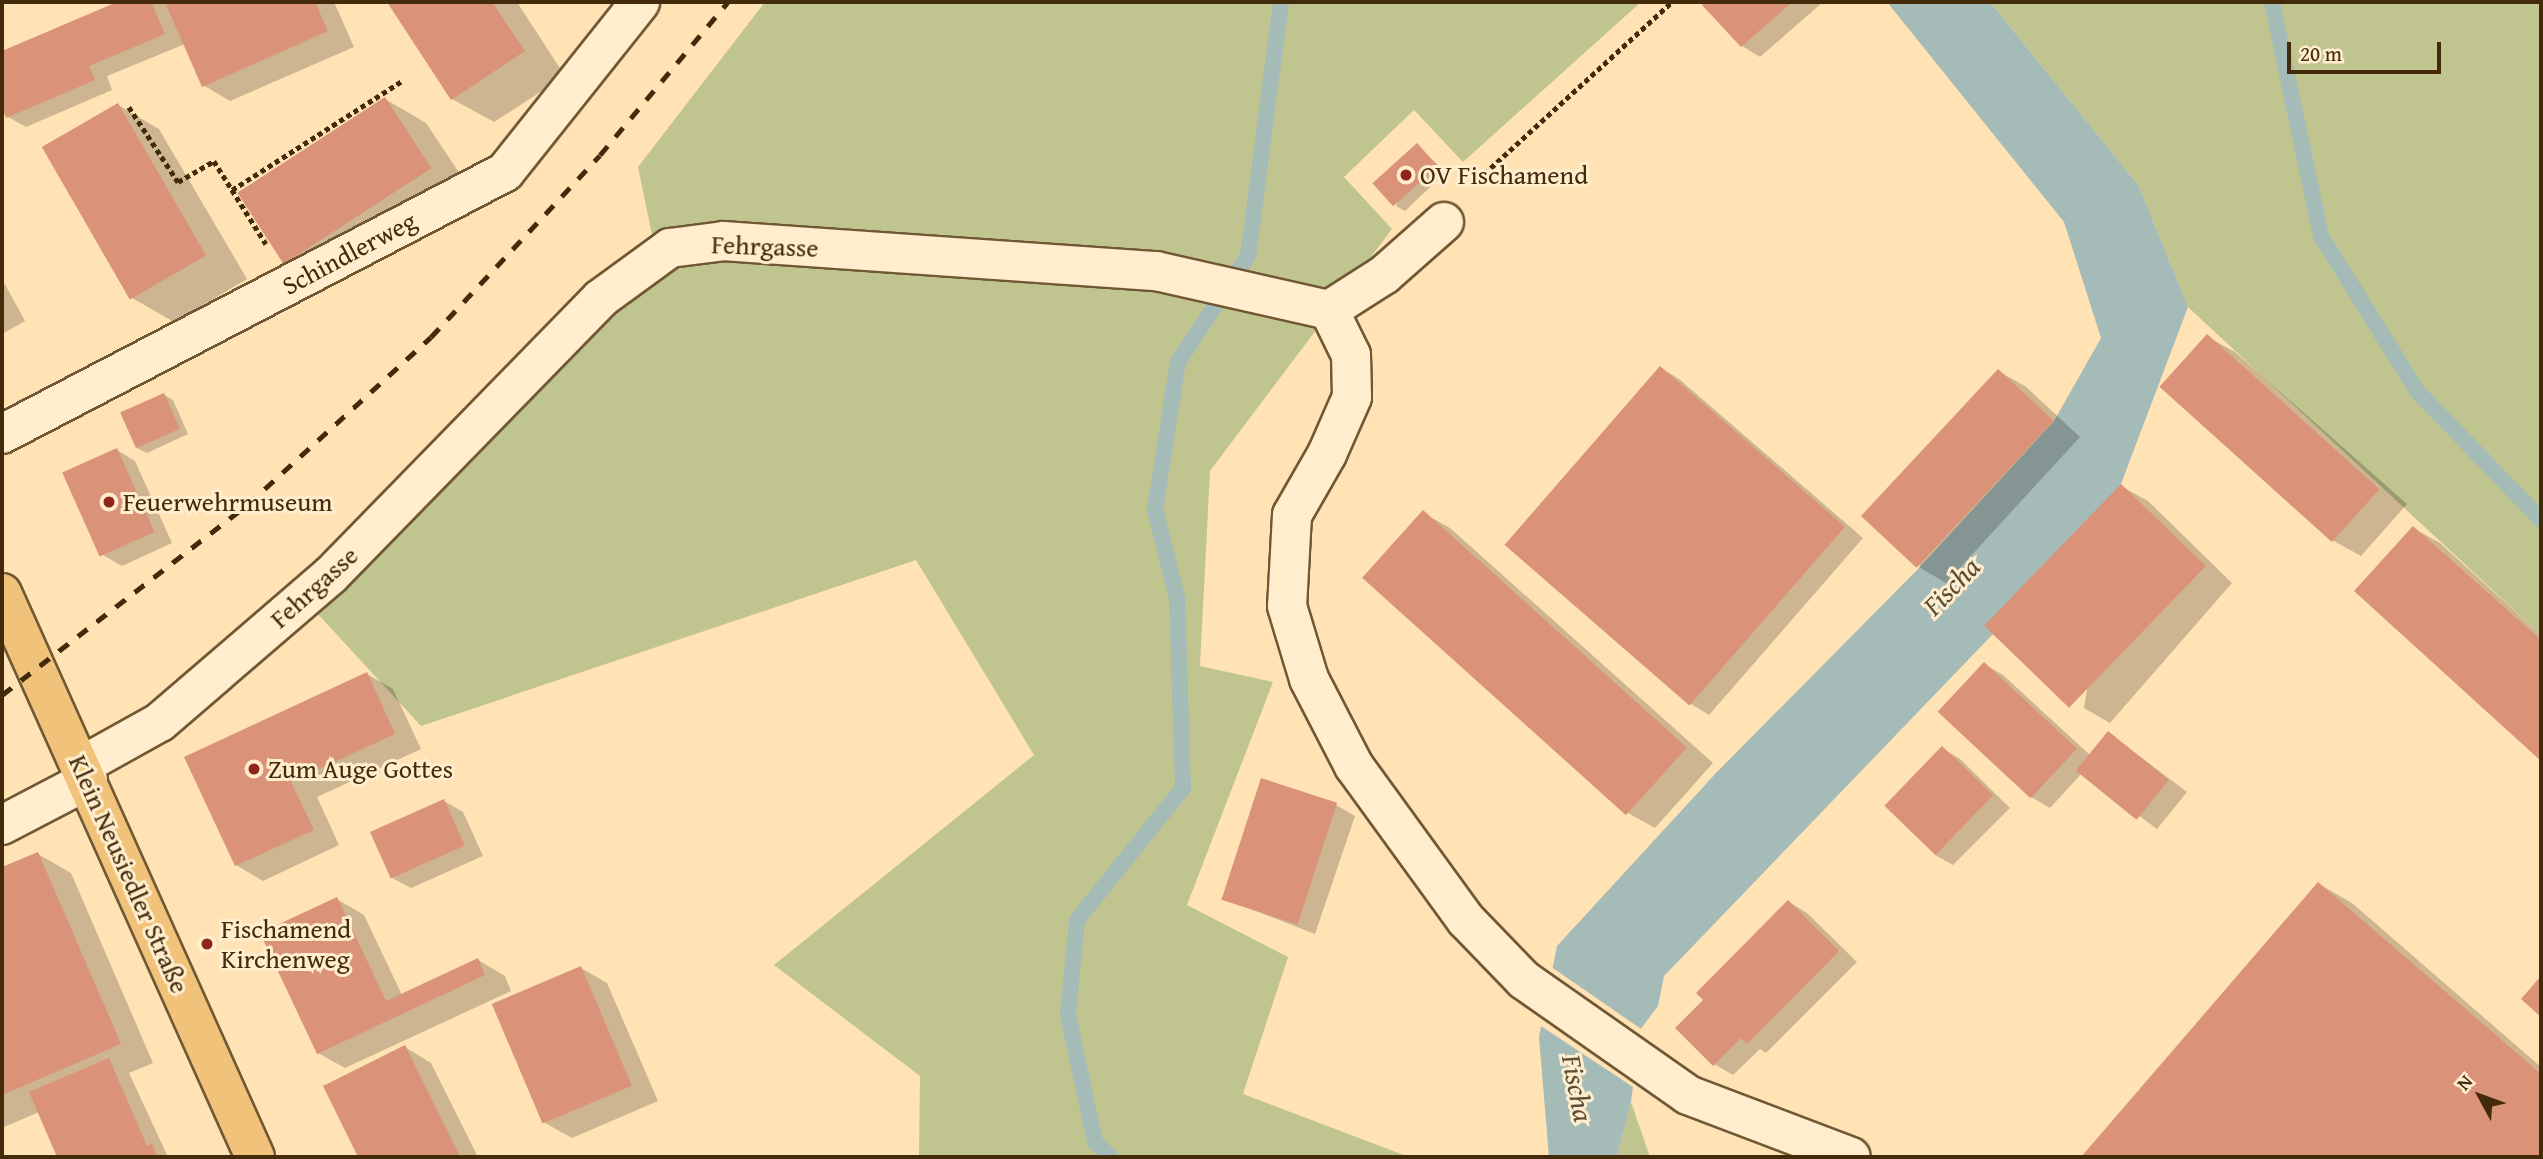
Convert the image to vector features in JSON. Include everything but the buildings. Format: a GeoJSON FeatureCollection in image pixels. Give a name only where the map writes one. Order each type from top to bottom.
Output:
{"type":"FeatureCollection","features":[{"type":"Feature","properties":{"kind":"main road","name":"Klein Neusiedler Straße"},"geometry":{"type":"LineString","coordinates":[[5,608],[85,773],[254,1157]]}},
{"type":"Feature","properties":{"kind":"street","name":"Schindlerweg"},"geometry":{"type":"LineString","coordinates":[[2,434],[505,172],[640,2]]}},
{"type":"Feature","properties":{"kind":"street"},"geometry":{"type":"LineString","coordinates":[[1444,222],[1384,275],[1312,307],[1351,355],[1352,397],[1327,454],[1293,515],[1287,606],[1309,679],[1354,766],[1466,920],[1524,980],[1688,1095],[1851,1157]]}},
{"type":"Feature","properties":{"kind":"street","name":"Fehrgasse"},"geometry":{"type":"LineString","coordinates":[[2,825],[160,722],[331,575],[600,299],[670,248],[724,241],[1156,271],[1312,307]]}},
{"type":"Feature","properties":{"kind":"path"},"geometry":{"type":"LineString","coordinates":[[1444,222],[1468,188],[1672,2]]}},
{"type":"Feature","properties":{"kind":"path"},"geometry":{"type":"LineString","coordinates":[[232,190],[402,81]]}},
{"type":"Feature","properties":{"kind":"path"},"geometry":{"type":"LineString","coordinates":[[129,107],[178,182],[214,161],[268,247]]}},
{"type":"Feature","properties":{"kind":"green space"},"geometry":{"type":"Polygon","coordinates":[[[765,2],[1641,2],[1463,162],[1414,110],[1344,177],[1392,229],[1210,471],[1200,666],[1273,682],[1187,905],[1288,957],[1243,1094],[1409,1157],[919,1157],[920,1076],[774,965],[1034,755],[916,560],[421,726],[316,612],[659,269],[638,167],[765,2]]]}},
{"type":"Feature","properties":{"kind":"green space"},"geometry":{"type":"Polygon","coordinates":[[[1990,2],[2541,2],[2541,635],[2188,307],[2139,186],[1990,2]]]}},
{"type":"Feature","properties":{"kind":"green space"},"geometry":{"type":"Polygon","coordinates":[[[1631,1102],[1650,1157],[1617,1157],[1631,1102]]]}},
{"type":"Feature","properties":{"kind":"water","name":"Fischa"},"geometry":{"type":"Polygon","coordinates":[[[1887,2],[1990,2],[2139,186],[2188,307],[2121,484],[1993,634],[1664,976],[1658,1006],[1640,1030],[1631,1102],[1617,1157],[1549,1157],[1539,1037],[1557,946],[1716,773],[1918,569],[2054,421],[2101,338],[2064,222],[1887,2]]]}},
{"type":"Feature","properties":{"kind":"pier"},"geometry":{"type":"Polygon","coordinates":[[[1550,966],[1644,1031],[1636,1089],[1538,1024],[1550,966]]]}},
{"type":"Feature","properties":{"kind":"waterway"},"geometry":{"type":"LineString","coordinates":[[1111,1157],[1095,1142],[1068,1015],[1077,920],[1183,788],[1177,598],[1155,510],[1178,362],[1248,256],[1281,2]]}},
{"type":"Feature","properties":{"kind":"waterway"},"geometry":{"type":"LineString","coordinates":[[2272,2],[2321,236],[2417,391],[2541,520]]}},
{"type":"Feature","properties":{"kind":"railway"},"geometry":{"type":"LineString","coordinates":[[2,695],[247,505],[431,337],[600,155],[728,2]]}},
{"type":"Feature","properties":{"kind":"place","name":"OV Fischamend"},"geometry":{"type":"Point","coordinates":[1406,175]}},
{"type":"Feature","properties":{"kind":"place","name":"Feuerwehrmuseum"},"geometry":{"type":"Point","coordinates":[109,502]}},
{"type":"Feature","properties":{"kind":"place","name":"Zum Auge Gottes"},"geometry":{"type":"Point","coordinates":[254,769]}},
{"type":"Feature","properties":{"kind":"place","name":"Fischamend Kirchenweg"},"geometry":{"type":"Point","coordinates":[207,944]}}]}
